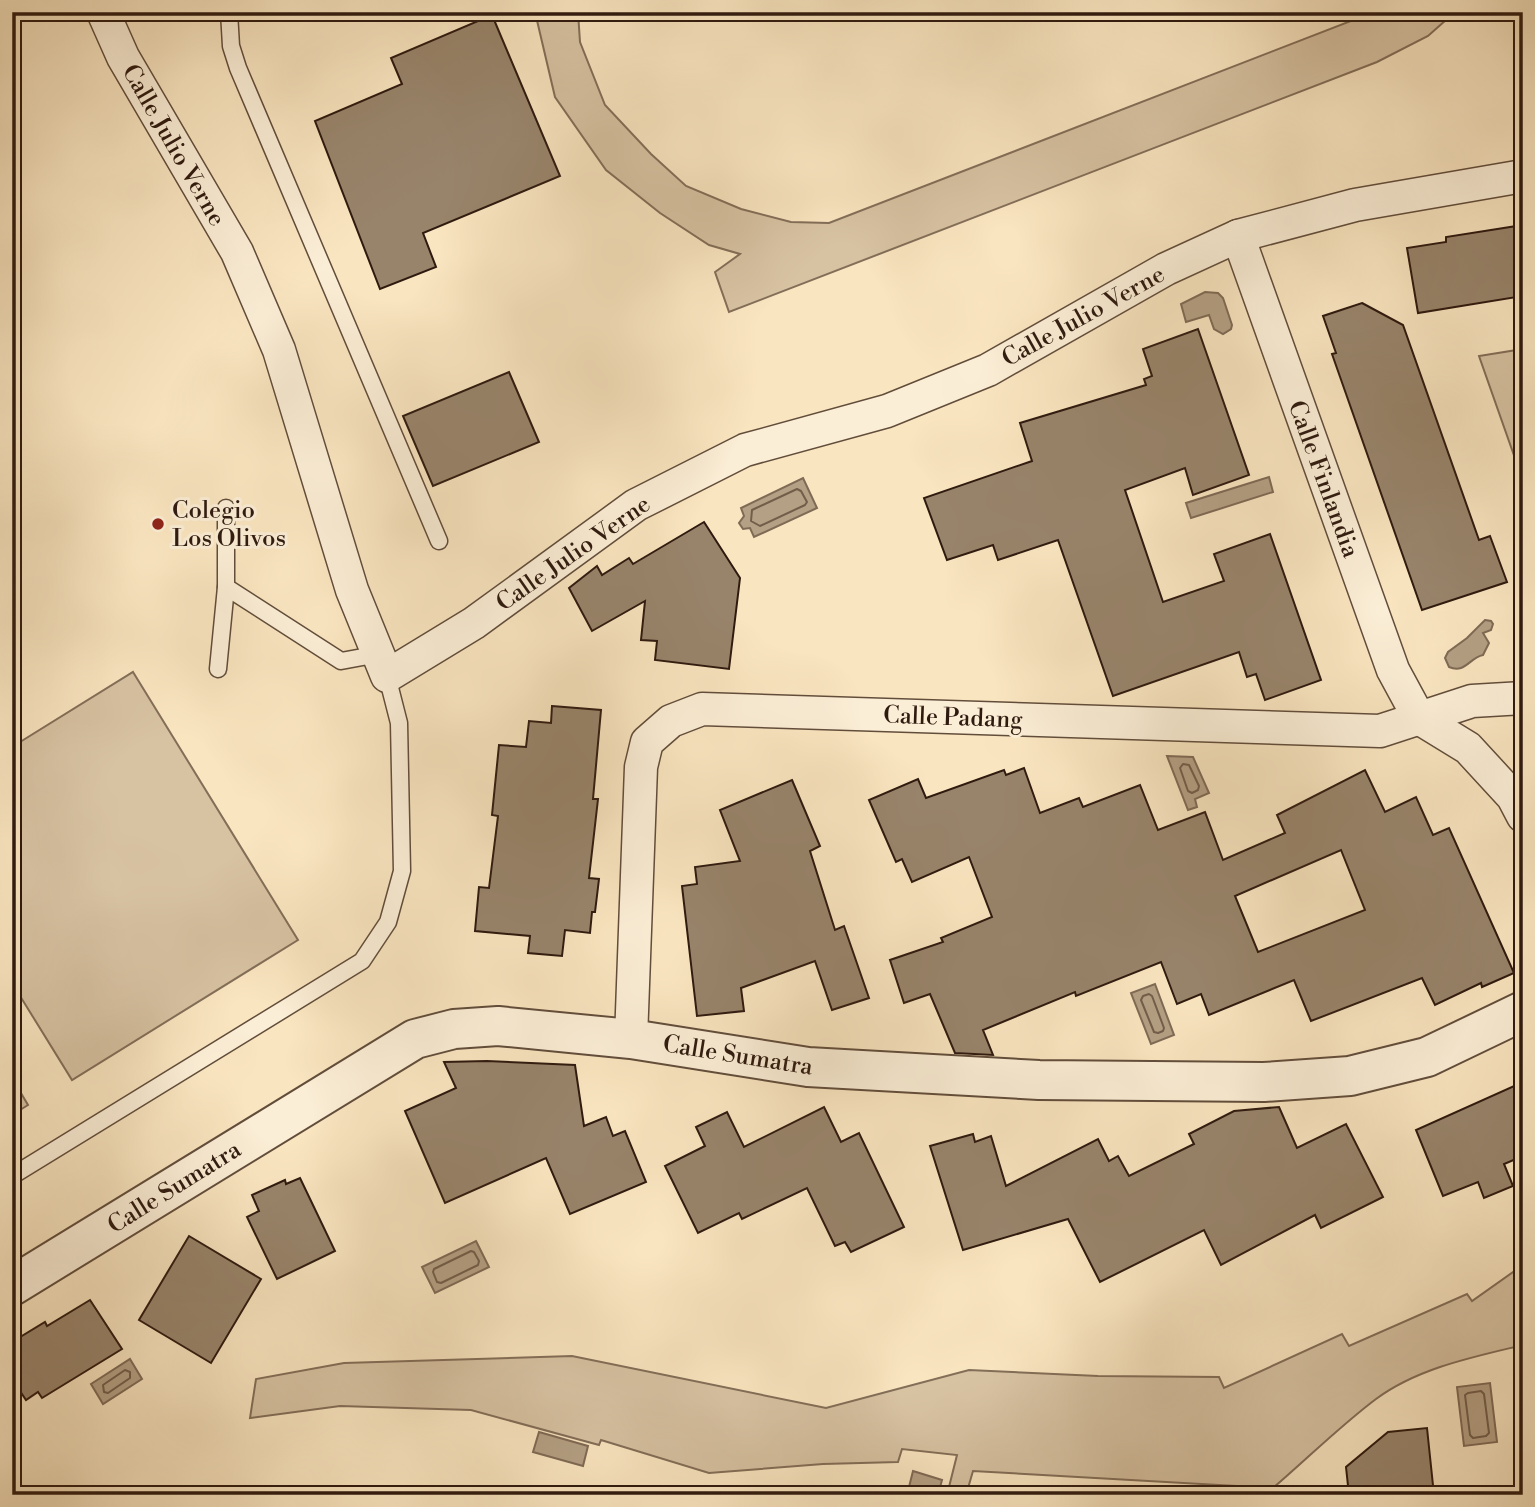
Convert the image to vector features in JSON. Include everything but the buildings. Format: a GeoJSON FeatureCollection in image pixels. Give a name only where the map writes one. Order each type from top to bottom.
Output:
{"type":"FeatureCollection","features":[{"type":"Feature","properties":{"kind":"street","name":"Calle Julio Verne"},"geometry":{"type":"LineString","coordinates":[[103,12],[122,57],[242,264],[279,350],[352,590],[383,665],[474,623],[636,505],[745,450],[887,411],[988,370],[1166,269],[1238,236],[1355,205],[1523,176]]}},
{"type":"Feature","properties":{"kind":"street","name":"Calle Finlandia"},"geometry":{"type":"LineString","coordinates":[[1238,236],[1393,670],[1419,718]]}},
{"type":"Feature","properties":{"kind":"street","name":"Calle Padang"},"geometry":{"type":"LineString","coordinates":[[631,1039],[641,767],[647,742],[671,722],[702,709],[1380,731],[1472,701],[1523,698]]}},
{"type":"Feature","properties":{"kind":"street"},"geometry":{"type":"LineString","coordinates":[[1419,718],[1468,748],[1513,797],[1523,816]]}},
{"type":"Feature","properties":{"kind":"street","name":"Calle Sumatra"},"geometry":{"type":"LineString","coordinates":[[12,1286],[415,1039],[454,1029],[498,1026],[631,1039],[808,1067],[1040,1080],[1264,1082],[1350,1076],[1427,1057],[1523,1011]]}},
{"type":"Feature","properties":{"kind":"lane"},"geometry":{"type":"LineString","coordinates":[[229,12],[231,46],[238,68],[439,541]]}},
{"type":"Feature","properties":{"kind":"lane"},"geometry":{"type":"LineString","coordinates":[[218,669],[226,587],[226,508]]}},
{"type":"Feature","properties":{"kind":"lane"},"geometry":{"type":"LineString","coordinates":[[12,1176],[362,961],[388,922],[402,871],[399,723],[383,665],[341,661],[226,587]]}},
{"type":"Feature","properties":{"kind":"shaded area"},"geometry":{"type":"Polygon","coordinates":[[[535,12],[578,12],[580,42],[605,105],[651,154],[686,186],[741,209],[791,222],[829,223],[1374,12],[1455,12],[1428,36],[1377,62],[729,312],[715,272],[740,254],[709,245],[660,213],[606,170],[555,97],[535,12]]]}},
{"type":"Feature","properties":{"kind":"shaded area"},"geometry":{"type":"Polygon","coordinates":[[[1523,349],[1523,481],[1479,356],[1523,349]]]}},
{"type":"Feature","properties":{"kind":"shaded area"},"geometry":{"type":"Polygon","coordinates":[[[133,672],[298,940],[72,1080],[12,983],[12,747],[133,672]]]}},
{"type":"Feature","properties":{"kind":"shaded area"},"geometry":{"type":"Polygon","coordinates":[[[12,1078],[28,1105],[12,1115],[12,1078]]]}},
{"type":"Feature","properties":{"kind":"shaded area"},"geometry":{"type":"Polygon","coordinates":[[[1523,1265],[1523,1345],[1446,1365],[1392,1388],[1350,1420],[1273,1488],[973,1471],[966,1495],[947,1495],[957,1455],[902,1449],[898,1462],[823,1464],[709,1473],[601,1440],[599,1445],[471,1410],[340,1406],[250,1418],[256,1379],[344,1363],[572,1356],[826,1408],[969,1370],[1098,1376],[1219,1377],[1224,1388],[1342,1334],[1349,1346],[1467,1294],[1472,1301],[1523,1265]]]}},
{"type":"Feature","properties":{"kind":"water"},"geometry":{"type":"Polygon","coordinates":[[[1205,292],[1218,293],[1223,298],[1232,325],[1231,329],[1223,334],[1214,329],[1209,315],[1186,322],[1181,304],[1205,292]]]}},
{"type":"Feature","properties":{"kind":"water"},"geometry":{"type":"Polygon","coordinates":[[[1269,477],[1273,492],[1191,518],[1186,503],[1269,477]]]}},
{"type":"Feature","properties":{"kind":"water"},"geometry":{"type":"Polygon","coordinates":[[[803,478],[817,508],[754,537],[750,528],[743,529],[739,523],[744,516],[741,508],[803,478]]]}},
{"type":"Feature","properties":{"kind":"water"},"geometry":{"type":"Polygon","coordinates":[[[1485,620],[1493,624],[1491,630],[1483,633],[1489,643],[1483,655],[1463,667],[1449,667],[1445,658],[1448,652],[1485,620]]]}},
{"type":"Feature","properties":{"kind":"water"},"geometry":{"type":"Polygon","coordinates":[[[1167,756],[1193,757],[1209,793],[1195,799],[1197,807],[1188,810],[1167,756]]]}},
{"type":"Feature","properties":{"kind":"water"},"geometry":{"type":"Polygon","coordinates":[[[1155,984],[1174,1035],[1151,1044],[1131,993],[1155,984]]]}},
{"type":"Feature","properties":{"kind":"water"},"geometry":{"type":"Polygon","coordinates":[[[476,1241],[489,1267],[435,1293],[422,1267],[476,1241]]]}},
{"type":"Feature","properties":{"kind":"water"},"geometry":{"type":"Polygon","coordinates":[[[130,1359],[142,1379],[103,1404],[91,1384],[130,1359]]]}},
{"type":"Feature","properties":{"kind":"water"},"geometry":{"type":"Polygon","coordinates":[[[1490,1383],[1497,1442],[1464,1446],[1457,1387],[1490,1383]]]}},
{"type":"Feature","properties":{"kind":"water"},"geometry":{"type":"Polygon","coordinates":[[[539,1432],[588,1446],[583,1466],[533,1452],[539,1432]]]}},
{"type":"Feature","properties":{"kind":"water"},"geometry":{"type":"Polygon","coordinates":[[[913,1471],[942,1480],[938,1495],[907,1495],[913,1471]]]}},
{"type":"Feature","properties":{"kind":"place","name":"Colegio Los Olivos"},"geometry":{"type":"Point","coordinates":[158,524]}}]}
